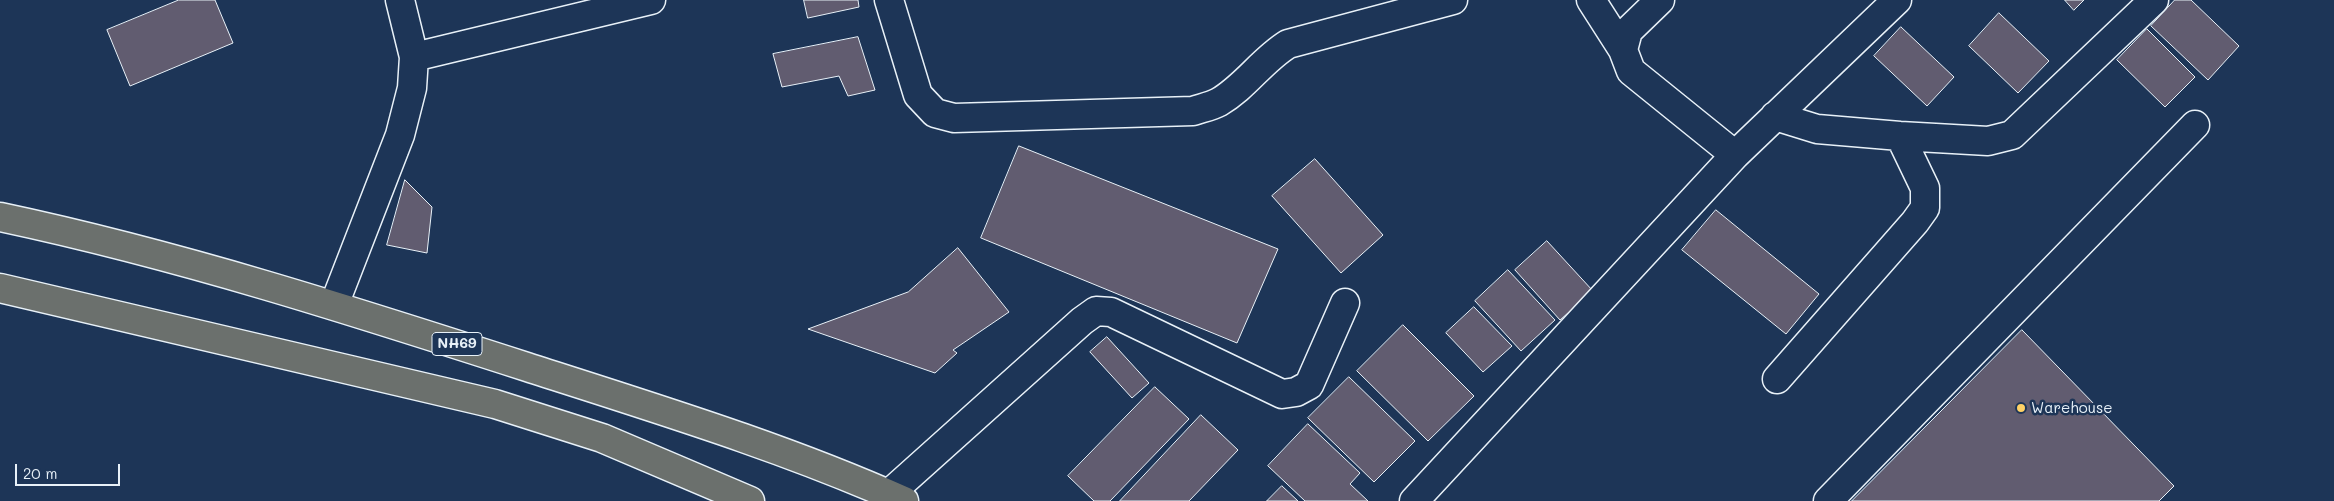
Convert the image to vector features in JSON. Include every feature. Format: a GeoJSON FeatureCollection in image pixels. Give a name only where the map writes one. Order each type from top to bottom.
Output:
{"type":"FeatureCollection","features":[{"type":"Feature","properties":{"kind":"highway","name":"NH69"},"geometry":{"type":"LineString","coordinates":[[0,216],[80,234],[334,305],[647,406],[792,456],[897,498]]}},
{"type":"Feature","properties":{"kind":"highway"},"geometry":{"type":"LineString","coordinates":[[0,288],[495,404],[602,438],[750,501]]}},
{"type":"Feature","properties":{"kind":"street"},"geometry":{"type":"LineString","coordinates":[[334,305],[400,134],[412,88],[414,57],[400,0]]}},
{"type":"Feature","properties":{"kind":"street"},"geometry":{"type":"LineString","coordinates":[[414,57],[651,0]]}},
{"type":"Feature","properties":{"kind":"street"},"geometry":{"type":"LineString","coordinates":[[889,0],[918,95],[935,113],[954,118],[1193,111],[1218,103],[1239,87],[1270,55],[1288,44],[1453,0]]}},
{"type":"Feature","properties":{"kind":"street"},"geometry":{"type":"LineString","coordinates":[[1591,0],[1623,50],[1632,70],[1735,155]]}},
{"type":"Feature","properties":{"kind":"street"},"geometry":{"type":"LineString","coordinates":[[1623,50],[1628,31],[1660,0]]}},
{"type":"Feature","properties":{"kind":"street"},"geometry":{"type":"LineString","coordinates":[[1414,501],[1735,155],[1897,0]]}},
{"type":"Feature","properties":{"kind":"street"},"geometry":{"type":"LineString","coordinates":[[1775,116],[1817,129],[1988,141],[2012,136],[2154,0]]}},
{"type":"Feature","properties":{"kind":"street"},"geometry":{"type":"LineString","coordinates":[[1828,501],[2195,125]]}},
{"type":"Feature","properties":{"kind":"street"},"geometry":{"type":"LineString","coordinates":[[1777,379],[1915,222],[1925,208],[1925,188],[1900,136]]}},
{"type":"Feature","properties":{"kind":"street"},"geometry":{"type":"LineString","coordinates":[[897,498],[1082,321],[1096,312],[1111,312],[1282,394],[1296,392],[1309,385],[1345,302]]}},
{"type":"Feature","properties":{"kind":"building"},"geometry":{"type":"Polygon","coordinates":[[[179,0],[215,0],[233,43],[130,86],[107,30],[179,0]]]}},
{"type":"Feature","properties":{"kind":"building"},"geometry":{"type":"Polygon","coordinates":[[[804,0],[858,0],[859,7],[808,18],[804,0]]]}},
{"type":"Feature","properties":{"kind":"building"},"geometry":{"type":"Polygon","coordinates":[[[2065,0],[2084,0],[2074,10],[2065,0]]]}},
{"type":"Feature","properties":{"kind":"building"},"geometry":{"type":"Polygon","coordinates":[[[2175,0],[2191,0],[2239,46],[2208,80],[2151,26],[2175,0]]]}},
{"type":"Feature","properties":{"kind":"building"},"geometry":{"type":"Polygon","coordinates":[[[1999,13],[2049,61],[2018,93],[1969,46],[1999,13]]]}},
{"type":"Feature","properties":{"kind":"building"},"geometry":{"type":"Polygon","coordinates":[[[1901,27],[1954,77],[1927,106],[1874,56],[1901,27]]]}},
{"type":"Feature","properties":{"kind":"building"},"geometry":{"type":"Polygon","coordinates":[[[2147,29],[2195,77],[2165,107],[2117,60],[2147,29]]]}},
{"type":"Feature","properties":{"kind":"building"},"geometry":{"type":"Polygon","coordinates":[[[858,37],[875,90],[848,96],[839,76],[782,87],[773,54],[858,37]]]}},
{"type":"Feature","properties":{"kind":"building"},"geometry":{"type":"Polygon","coordinates":[[[1019,146],[1278,249],[1237,343],[981,238],[1019,146]]]}},
{"type":"Feature","properties":{"kind":"building"},"geometry":{"type":"Polygon","coordinates":[[[1315,159],[1383,235],[1341,273],[1272,196],[1315,159]]]}},
{"type":"Feature","properties":{"kind":"building"},"geometry":{"type":"Polygon","coordinates":[[[405,180],[432,207],[427,253],[387,245],[405,180]]]}},
{"type":"Feature","properties":{"kind":"building"},"geometry":{"type":"Polygon","coordinates":[[[1716,210],[1819,294],[1786,334],[1682,250],[1716,210]]]}},
{"type":"Feature","properties":{"kind":"building"},"geometry":{"type":"Polygon","coordinates":[[[1547,241],[1593,291],[1560,320],[1515,270],[1547,241]]]}},
{"type":"Feature","properties":{"kind":"building"},"geometry":{"type":"Polygon","coordinates":[[[958,248],[1009,312],[953,350],[957,353],[935,373],[808,329],[908,292],[958,248]]]}},
{"type":"Feature","properties":{"kind":"building"},"geometry":{"type":"Polygon","coordinates":[[[1508,270],[1555,320],[1521,351],[1475,301],[1508,270]]]}},
{"type":"Feature","properties":{"kind":"building"},"geometry":{"type":"Polygon","coordinates":[[[1474,307],[1512,346],[1483,372],[1446,333],[1474,307]]]}},
{"type":"Feature","properties":{"kind":"building"},"geometry":{"type":"Polygon","coordinates":[[[1403,325],[1474,396],[1428,441],[1357,371],[1403,325]]]}},
{"type":"Feature","properties":{"kind":"building","name":"Warehouse"},"geometry":{"type":"Polygon","coordinates":[[[2022,330],[2174,486],[2159,501],[1852,501],[2022,330]]]}},
{"type":"Feature","properties":{"kind":"building"},"geometry":{"type":"Polygon","coordinates":[[[1107,337],[1149,383],[1132,398],[1090,352],[1107,337]]]}},
{"type":"Feature","properties":{"kind":"building"},"geometry":{"type":"Polygon","coordinates":[[[1349,377],[1415,441],[1374,482],[1308,418],[1349,377]]]}},
{"type":"Feature","properties":{"kind":"building"},"geometry":{"type":"Polygon","coordinates":[[[1155,387],[1189,419],[1110,501],[1094,501],[1068,476],[1155,387]]]}},
{"type":"Feature","properties":{"kind":"building"},"geometry":{"type":"Polygon","coordinates":[[[1201,415],[1238,450],[1189,501],[1120,501],[1201,415]]]}},
{"type":"Feature","properties":{"kind":"building"},"geometry":{"type":"Polygon","coordinates":[[[1308,424],[1360,473],[1350,484],[1368,501],[1305,501],[1268,466],[1308,424]]]}},
{"type":"Feature","properties":{"kind":"building"},"geometry":{"type":"Polygon","coordinates":[[[1282,486],[1298,501],[1267,501],[1282,486]]]}},
{"type":"Feature","properties":{"kind":"place","name":"Warehouse"},"geometry":{"type":"Point","coordinates":[2021,408]}}]}
